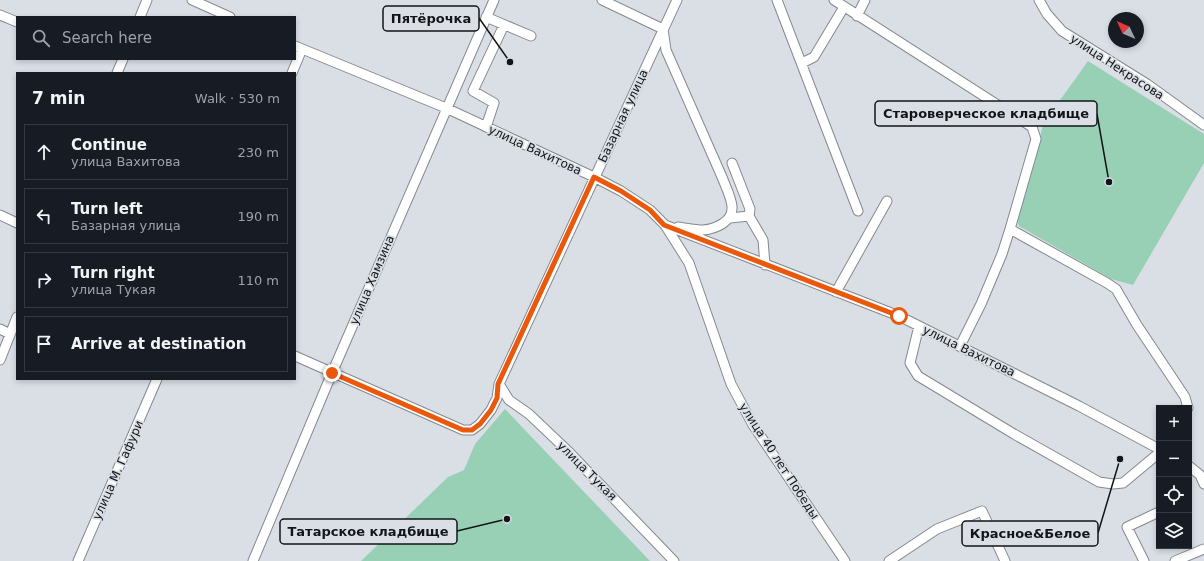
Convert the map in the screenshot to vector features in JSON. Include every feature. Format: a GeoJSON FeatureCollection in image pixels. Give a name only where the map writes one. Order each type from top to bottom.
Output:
{"type":"FeatureCollection","features":[{"type":"Feature","properties":{"kind":"street"},"geometry":{"type":"LineString","coordinates":[[140,16],[147,0]]}},
{"type":"Feature","properties":{"kind":"street"},"geometry":{"type":"LineString","coordinates":[[192,0],[228,16]]}},
{"type":"Feature","properties":{"kind":"street","name":"улица Хамзина"},"geometry":{"type":"LineString","coordinates":[[253,561],[332,373],[494,0]]}},
{"type":"Feature","properties":{"kind":"street"},"geometry":{"type":"LineString","coordinates":[[602,0],[663,29],[666,50],[728,193],[732,207],[730,218]]}},
{"type":"Feature","properties":{"kind":"street","name":"Базарная улица"},"geometry":{"type":"LineString","coordinates":[[332,373],[463,430],[472,430],[480,424],[491,410],[497,398],[498,384],[677,0]]}},
{"type":"Feature","properties":{"kind":"street"},"geometry":{"type":"LineString","coordinates":[[778,0],[858,211]]}},
{"type":"Feature","properties":{"kind":"street"},"geometry":{"type":"LineString","coordinates":[[834,0],[1032,127],[1036,139],[1010,229],[981,304],[960,346]]}},
{"type":"Feature","properties":{"kind":"street"},"geometry":{"type":"LineString","coordinates":[[857,16],[865,0]]}},
{"type":"Feature","properties":{"kind":"street","name":"улица Некрасова"},"geometry":{"type":"LineString","coordinates":[[1039,0],[1047,14],[1062,31],[1147,84],[1204,125]]}},
{"type":"Feature","properties":{"kind":"street"},"geometry":{"type":"LineString","coordinates":[[802,63],[814,57],[844,7]]}},
{"type":"Feature","properties":{"kind":"street"},"geometry":{"type":"LineString","coordinates":[[0,15],[16,22]]}},
{"type":"Feature","properties":{"kind":"street"},"geometry":{"type":"LineString","coordinates":[[486,17],[531,36]]}},
{"type":"Feature","properties":{"kind":"street"},"geometry":{"type":"LineString","coordinates":[[486,127],[494,103],[473,91],[504,25]]}},
{"type":"Feature","properties":{"kind":"street"},"geometry":{"type":"LineString","coordinates":[[296,58],[299,47]]}},
{"type":"Feature","properties":{"kind":"street","name":"улица Вахитова"},"geometry":{"type":"LineString","coordinates":[[299,47],[446,108],[594,177],[621,191],[650,210],[664,225],[899,316],[1079,406],[1156,446]]}},
{"type":"Feature","properties":{"kind":"street"},"geometry":{"type":"LineString","coordinates":[[117,72],[123,60]]}},
{"type":"Feature","properties":{"kind":"street"},"geometry":{"type":"LineString","coordinates":[[292,72],[296,60]]}},
{"type":"Feature","properties":{"kind":"street"},"geometry":{"type":"LineString","coordinates":[[732,163],[750,209],[749,216],[763,240],[765,265]]}},
{"type":"Feature","properties":{"kind":"street"},"geometry":{"type":"LineString","coordinates":[[836,292],[887,201]]}},
{"type":"Feature","properties":{"kind":"street"},"geometry":{"type":"LineString","coordinates":[[0,215],[16,223]]}},
{"type":"Feature","properties":{"kind":"street"},"geometry":{"type":"LineString","coordinates":[[664,225],[703,230],[720,225],[730,218],[749,216]]}},
{"type":"Feature","properties":{"kind":"street","name":"улица 40 лет Победы"},"geometry":{"type":"LineString","coordinates":[[664,225],[689,263],[731,384],[753,425],[845,561]]}},
{"type":"Feature","properties":{"kind":"street"},"geometry":{"type":"LineString","coordinates":[[1010,229],[1116,289],[1141,331],[1185,397],[1187,405]]}},
{"type":"Feature","properties":{"kind":"street"},"geometry":{"type":"LineString","coordinates":[[1,357],[16,319]]}},
{"type":"Feature","properties":{"kind":"street"},"geometry":{"type":"LineString","coordinates":[[919,326],[910,363],[918,376],[1014,434],[1099,482],[1113,484],[1123,483],[1156,456]]}},
{"type":"Feature","properties":{"kind":"street"},"geometry":{"type":"LineString","coordinates":[[0,329],[10,334]]}},
{"type":"Feature","properties":{"kind":"street"},"geometry":{"type":"LineString","coordinates":[[296,356],[332,373]]}},
{"type":"Feature","properties":{"kind":"street","name":"улица М. Гафури"},"geometry":{"type":"LineString","coordinates":[[78,561],[157,380]]}},
{"type":"Feature","properties":{"kind":"street","name":"улица Тукая"},"geometry":{"type":"LineString","coordinates":[[498,384],[509,400],[529,414],[570,453],[674,561]]}},
{"type":"Feature","properties":{"kind":"street"},"geometry":{"type":"LineString","coordinates":[[1192,468],[1200,475],[1204,484]]}},
{"type":"Feature","properties":{"kind":"street"},"geometry":{"type":"LineString","coordinates":[[889,561],[937,529],[982,511],[1005,561]]}},
{"type":"Feature","properties":{"kind":"street"},"geometry":{"type":"LineString","coordinates":[[1144,561],[1127,527],[1157,513]]}},
{"type":"Feature","properties":{"kind":"street"},"geometry":{"type":"LineString","coordinates":[[1180,560],[1204,549]]}},
{"type":"Feature","properties":{"kind":"green space"},"geometry":{"type":"Polygon","coordinates":[[[1088,61],[1204,134],[1204,163],[1133,285],[1111,279],[1019,226],[1014,213],[1017,200],[1035,161],[1043,124],[1088,61]]]}},
{"type":"Feature","properties":{"kind":"green space"},"geometry":{"type":"Polygon","coordinates":[[[505,409],[650,561],[361,561],[448,477],[464,470],[475,444],[505,409]]]}},
{"type":"Feature","properties":{"kind":"place","name":"Пятёрочка"},"geometry":{"type":"Point","coordinates":[510,62]}},
{"type":"Feature","properties":{"kind":"place","name":"Староверческое кладбище"},"geometry":{"type":"Point","coordinates":[1109,182]}},
{"type":"Feature","properties":{"kind":"place","name":"Красное&Белое"},"geometry":{"type":"Point","coordinates":[1120,459]}},
{"type":"Feature","properties":{"kind":"place","name":"Татарское кладбище"},"geometry":{"type":"Point","coordinates":[507,519]}},
{"type":"Feature","properties":{"kind":"route"},"geometry":{"type":"LineString","coordinates":[[332,373],[463,430],[472,430],[480,424],[491,410],[497,398],[498,384],[594,177],[621,191],[650,210],[664,225],[899,316]]}}]}
